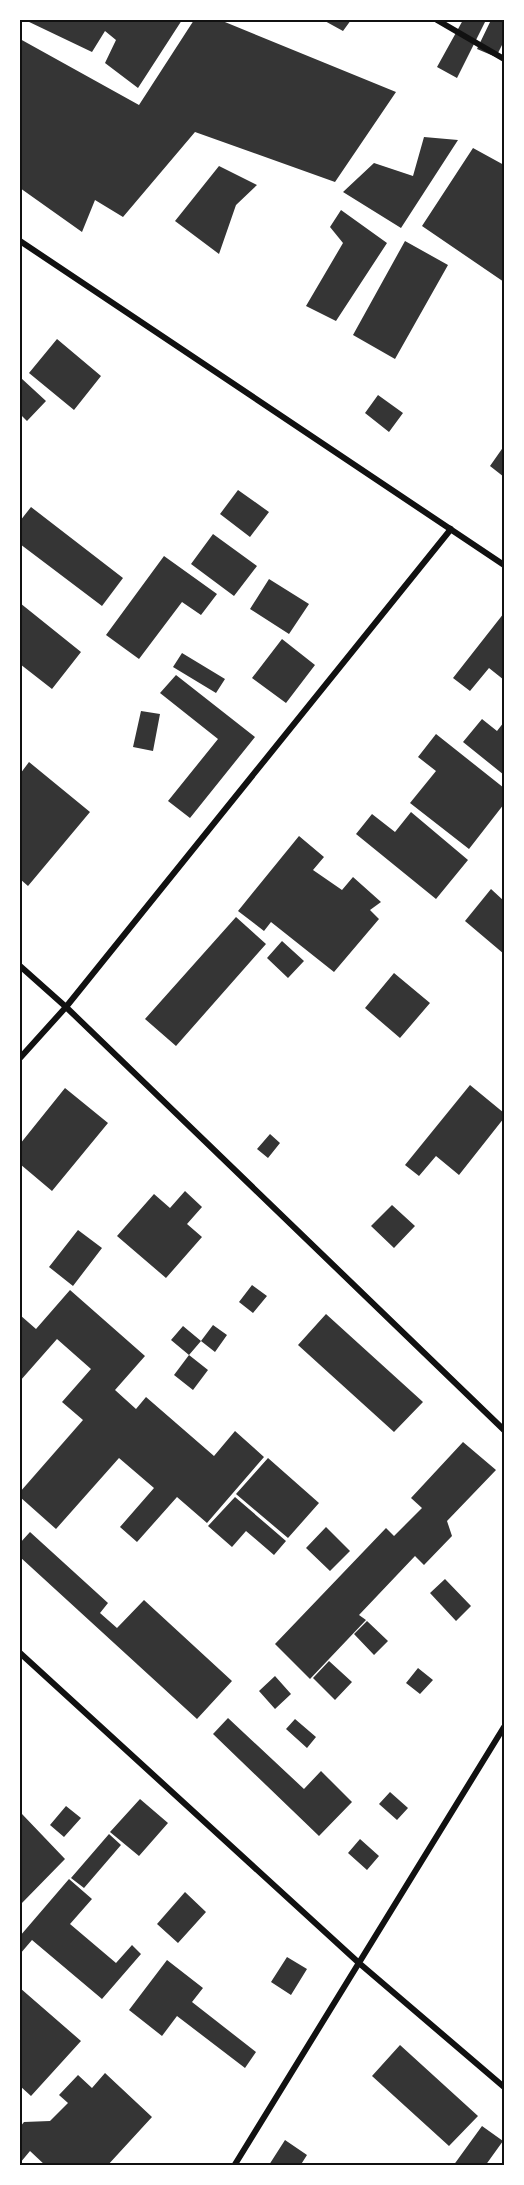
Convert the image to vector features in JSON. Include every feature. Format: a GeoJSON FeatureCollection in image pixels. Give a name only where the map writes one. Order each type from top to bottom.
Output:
{"type":"FeatureCollection","features":[{"type":"Feature","properties":{"kind":"street"},"geometry":{"type":"LineString","coordinates":[[437,20],[504,59]]}},
{"type":"Feature","properties":{"kind":"street"},"geometry":{"type":"LineString","coordinates":[[20,241],[504,565]]}},
{"type":"Feature","properties":{"kind":"street"},"geometry":{"type":"LineString","coordinates":[[20,1058],[66,1007],[451,529]]}},
{"type":"Feature","properties":{"kind":"street"},"geometry":{"type":"LineString","coordinates":[[20,966],[66,1007],[504,1430]]}},
{"type":"Feature","properties":{"kind":"street"},"geometry":{"type":"LineString","coordinates":[[20,1653],[358,1963],[504,2087]]}},
{"type":"Feature","properties":{"kind":"street"},"geometry":{"type":"LineString","coordinates":[[234,2166],[504,1727]]}},
{"type":"Feature","properties":{"kind":"building"},"geometry":{"type":"Polygon","coordinates":[[[25,20],[182,20],[138,88],[105,63],[116,40],[105,31],[92,52],[25,20]]]}},
{"type":"Feature","properties":{"kind":"building"},"geometry":{"type":"Polygon","coordinates":[[[194,20],[220,20],[396,92],[335,182],[195,132],[123,217],[95,200],[82,232],[20,188],[20,39],[139,105],[194,20]]]}},
{"type":"Feature","properties":{"kind":"building"},"geometry":{"type":"Polygon","coordinates":[[[323,20],[351,20],[343,31],[323,20]]]}},
{"type":"Feature","properties":{"kind":"building"},"geometry":{"type":"Polygon","coordinates":[[[463,20],[486,20],[457,78],[437,67],[463,20]]]}},
{"type":"Feature","properties":{"kind":"building"},"geometry":{"type":"Polygon","coordinates":[[[491,20],[504,20],[504,41],[496,57],[477,49],[491,20]]]}},
{"type":"Feature","properties":{"kind":"building"},"geometry":{"type":"Polygon","coordinates":[[[424,137],[458,140],[401,228],[343,192],[374,163],[413,176],[424,137]]]}},
{"type":"Feature","properties":{"kind":"building"},"geometry":{"type":"Polygon","coordinates":[[[473,148],[504,165],[504,282],[422,226],[473,148]]]}},
{"type":"Feature","properties":{"kind":"building"},"geometry":{"type":"Polygon","coordinates":[[[219,166],[257,185],[236,205],[219,254],[175,221],[219,166]]]}},
{"type":"Feature","properties":{"kind":"building"},"geometry":{"type":"Polygon","coordinates":[[[341,210],[387,243],[336,321],[306,306],[343,243],[330,227],[341,210]]]}},
{"type":"Feature","properties":{"kind":"building"},"geometry":{"type":"Polygon","coordinates":[[[405,241],[448,265],[395,359],[353,335],[405,241]]]}},
{"type":"Feature","properties":{"kind":"building"},"geometry":{"type":"Polygon","coordinates":[[[57,339],[101,376],[74,410],[29,373],[57,339]]]}},
{"type":"Feature","properties":{"kind":"building"},"geometry":{"type":"Polygon","coordinates":[[[21,378],[46,401],[27,421],[20,414],[21,378]]]}},
{"type":"Feature","properties":{"kind":"building"},"geometry":{"type":"Polygon","coordinates":[[[378,395],[403,413],[389,432],[365,413],[378,395]]]}},
{"type":"Feature","properties":{"kind":"building"},"geometry":{"type":"Polygon","coordinates":[[[504,446],[504,477],[490,466],[504,446]]]}},
{"type":"Feature","properties":{"kind":"building"},"geometry":{"type":"Polygon","coordinates":[[[238,490],[269,512],[250,537],[220,514],[238,490]]]}},
{"type":"Feature","properties":{"kind":"building"},"geometry":{"type":"Polygon","coordinates":[[[31,507],[123,578],[102,606],[20,544],[20,521],[31,507]]]}},
{"type":"Feature","properties":{"kind":"building"},"geometry":{"type":"Polygon","coordinates":[[[213,534],[257,566],[234,596],[191,564],[213,534]]]}},
{"type":"Feature","properties":{"kind":"building"},"geometry":{"type":"Polygon","coordinates":[[[164,556],[217,594],[201,615],[182,602],[139,659],[106,635],[164,556]]]}},
{"type":"Feature","properties":{"kind":"building"},"geometry":{"type":"Polygon","coordinates":[[[269,579],[309,604],[289,634],[250,609],[269,579]]]}},
{"type":"Feature","properties":{"kind":"building"},"geometry":{"type":"Polygon","coordinates":[[[20,603],[81,652],[52,689],[20,664],[20,603]]]}},
{"type":"Feature","properties":{"kind":"building"},"geometry":{"type":"Polygon","coordinates":[[[504,613],[504,680],[489,668],[470,691],[453,678],[504,613]]]}},
{"type":"Feature","properties":{"kind":"building"},"geometry":{"type":"Polygon","coordinates":[[[282,639],[315,665],[286,703],[252,678],[282,639]]]}},
{"type":"Feature","properties":{"kind":"building"},"geometry":{"type":"Polygon","coordinates":[[[182,653],[225,679],[216,693],[173,667],[182,653]]]}},
{"type":"Feature","properties":{"kind":"building"},"geometry":{"type":"Polygon","coordinates":[[[176,675],[255,737],[190,818],[168,801],[218,739],[160,693],[176,675]]]}},
{"type":"Feature","properties":{"kind":"building"},"geometry":{"type":"Polygon","coordinates":[[[141,711],[160,714],[153,751],[133,747],[141,711]]]}},
{"type":"Feature","properties":{"kind":"building"},"geometry":{"type":"Polygon","coordinates":[[[482,719],[497,731],[504,722],[504,775],[463,742],[482,719]]]}},
{"type":"Feature","properties":{"kind":"building"},"geometry":{"type":"Polygon","coordinates":[[[436,734],[504,788],[504,804],[469,849],[410,803],[436,771],[418,757],[436,734]]]}},
{"type":"Feature","properties":{"kind":"building"},"geometry":{"type":"Polygon","coordinates":[[[29,762],[90,812],[28,886],[20,879],[20,774],[29,762]]]}},
{"type":"Feature","properties":{"kind":"building"},"geometry":{"type":"Polygon","coordinates":[[[411,812],[468,860],[436,899],[356,834],[372,814],[395,832],[411,812]]]}},
{"type":"Feature","properties":{"kind":"building"},"geometry":{"type":"Polygon","coordinates":[[[299,836],[324,857],[313,870],[342,890],[353,877],[381,902],[370,910],[379,919],[334,972],[271,922],[264,931],[238,911],[299,836]]]}},
{"type":"Feature","properties":{"kind":"building"},"geometry":{"type":"Polygon","coordinates":[[[491,889],[504,901],[504,954],[465,921],[491,889]]]}},
{"type":"Feature","properties":{"kind":"building"},"geometry":{"type":"Polygon","coordinates":[[[236,917],[266,944],[176,1046],[145,1019],[236,917]]]}},
{"type":"Feature","properties":{"kind":"building"},"geometry":{"type":"Polygon","coordinates":[[[282,941],[304,961],[288,978],[267,958],[282,941]]]}},
{"type":"Feature","properties":{"kind":"building"},"geometry":{"type":"Polygon","coordinates":[[[394,973],[430,1003],[400,1038],[365,1008],[394,973]]]}},
{"type":"Feature","properties":{"kind":"building"},"geometry":{"type":"Polygon","coordinates":[[[470,1085],[504,1113],[504,1118],[459,1175],[436,1156],[419,1176],[405,1165],[470,1085]]]}},
{"type":"Feature","properties":{"kind":"building"},"geometry":{"type":"Polygon","coordinates":[[[65,1088],[108,1123],[52,1191],[20,1164],[20,1144],[65,1088]]]}},
{"type":"Feature","properties":{"kind":"building"},"geometry":{"type":"Polygon","coordinates":[[[270,1134],[280,1143],[268,1158],[257,1149],[270,1134]]]}},
{"type":"Feature","properties":{"kind":"building"},"geometry":{"type":"Polygon","coordinates":[[[185,1191],[202,1207],[187,1224],[202,1237],[166,1278],[117,1236],[154,1194],[170,1208],[185,1191]]]}},
{"type":"Feature","properties":{"kind":"building"},"geometry":{"type":"Polygon","coordinates":[[[392,1205],[415,1226],[394,1248],[371,1226],[392,1205]]]}},
{"type":"Feature","properties":{"kind":"building"},"geometry":{"type":"Polygon","coordinates":[[[78,1230],[102,1248],[73,1286],[49,1267],[78,1230]]]}},
{"type":"Feature","properties":{"kind":"building"},"geometry":{"type":"Polygon","coordinates":[[[252,1285],[267,1296],[253,1313],[239,1302],[252,1285]]]}},
{"type":"Feature","properties":{"kind":"building"},"geometry":{"type":"Polygon","coordinates":[[[70,1290],[145,1356],[115,1390],[136,1409],[146,1397],[214,1456],[235,1431],[264,1457],[207,1523],[177,1497],[137,1542],[120,1527],[154,1488],[119,1458],[56,1529],[20,1497],[20,1492],[83,1420],[62,1402],[91,1369],[57,1339],[20,1381],[20,1315],[36,1329],[70,1290]]]}},
{"type":"Feature","properties":{"kind":"building"},"geometry":{"type":"Polygon","coordinates":[[[326,1314],[423,1402],[394,1432],[298,1345],[326,1314]]]}},
{"type":"Feature","properties":{"kind":"building"},"geometry":{"type":"Polygon","coordinates":[[[213,1325],[227,1335],[215,1352],[201,1341],[213,1325]]]}},
{"type":"Feature","properties":{"kind":"building"},"geometry":{"type":"Polygon","coordinates":[[[183,1326],[201,1341],[189,1355],[171,1340],[183,1326]]]}},
{"type":"Feature","properties":{"kind":"building"},"geometry":{"type":"Polygon","coordinates":[[[189,1355],[208,1370],[193,1390],[174,1375],[189,1355]]]}},
{"type":"Feature","properties":{"kind":"building"},"geometry":{"type":"Polygon","coordinates":[[[463,1442],[496,1470],[447,1521],[452,1536],[424,1565],[415,1556],[359,1615],[366,1620],[310,1679],[275,1644],[386,1528],[394,1536],[422,1508],[411,1498],[463,1442]]]}},
{"type":"Feature","properties":{"kind":"building"},"geometry":{"type":"Polygon","coordinates":[[[268,1458],[319,1503],[288,1538],[236,1494],[268,1458]]]}},
{"type":"Feature","properties":{"kind":"building"},"geometry":{"type":"Polygon","coordinates":[[[235,1497],[286,1541],[274,1555],[246,1531],[232,1547],[208,1526],[235,1497]]]}},
{"type":"Feature","properties":{"kind":"building"},"geometry":{"type":"Polygon","coordinates":[[[326,1527],[350,1551],[330,1571],[306,1548],[326,1527]]]}},
{"type":"Feature","properties":{"kind":"building"},"geometry":{"type":"Polygon","coordinates":[[[30,1532],[108,1603],[100,1613],[117,1628],[144,1600],[232,1681],[197,1719],[20,1557],[20,1543],[30,1532]]]}},
{"type":"Feature","properties":{"kind":"building"},"geometry":{"type":"Polygon","coordinates":[[[445,1579],[471,1606],[456,1621],[430,1593],[445,1579]]]}},
{"type":"Feature","properties":{"kind":"building"},"geometry":{"type":"Polygon","coordinates":[[[367,1621],[388,1641],[374,1655],[354,1634],[367,1621]]]}},
{"type":"Feature","properties":{"kind":"building"},"geometry":{"type":"Polygon","coordinates":[[[329,1661],[352,1682],[335,1700],[313,1678],[329,1661]]]}},
{"type":"Feature","properties":{"kind":"building"},"geometry":{"type":"Polygon","coordinates":[[[418,1668],[433,1680],[420,1694],[406,1683],[418,1668]]]}},
{"type":"Feature","properties":{"kind":"building"},"geometry":{"type":"Polygon","coordinates":[[[275,1676],[291,1694],[275,1709],[259,1691],[275,1676]]]}},
{"type":"Feature","properties":{"kind":"building"},"geometry":{"type":"Polygon","coordinates":[[[228,1718],[304,1789],[321,1771],[352,1802],[319,1836],[213,1734],[228,1718]]]}},
{"type":"Feature","properties":{"kind":"building"},"geometry":{"type":"Polygon","coordinates":[[[295,1719],[316,1737],[307,1748],[286,1729],[295,1719]]]}},
{"type":"Feature","properties":{"kind":"building"},"geometry":{"type":"Polygon","coordinates":[[[390,1792],[408,1808],[397,1820],[379,1804],[390,1792]]]}},
{"type":"Feature","properties":{"kind":"building"},"geometry":{"type":"Polygon","coordinates":[[[140,1799],[168,1823],[139,1856],[110,1832],[140,1799]]]}},
{"type":"Feature","properties":{"kind":"building"},"geometry":{"type":"Polygon","coordinates":[[[66,1806],[81,1818],[64,1837],[50,1825],[66,1806]]]}},
{"type":"Feature","properties":{"kind":"building"},"geometry":{"type":"Polygon","coordinates":[[[22,1814],[65,1859],[21,1904],[20,1816],[22,1814]]]}},
{"type":"Feature","properties":{"kind":"building"},"geometry":{"type":"Polygon","coordinates":[[[109,1834],[121,1845],[84,1888],[71,1878],[109,1834]]]}},
{"type":"Feature","properties":{"kind":"building"},"geometry":{"type":"Polygon","coordinates":[[[360,1839],[379,1856],[367,1870],[348,1853],[360,1839]]]}},
{"type":"Feature","properties":{"kind":"building"},"geometry":{"type":"Polygon","coordinates":[[[69,1879],[92,1899],[70,1924],[116,1963],[132,1945],[141,1954],[102,1999],[32,1940],[20,1954],[20,1936],[69,1879]]]}},
{"type":"Feature","properties":{"kind":"building"},"geometry":{"type":"Polygon","coordinates":[[[185,1892],[206,1912],[178,1943],[157,1924],[185,1892]]]}},
{"type":"Feature","properties":{"kind":"building"},"geometry":{"type":"Polygon","coordinates":[[[287,1957],[307,1969],[291,1995],[271,1982],[287,1957]]]}},
{"type":"Feature","properties":{"kind":"building"},"geometry":{"type":"Polygon","coordinates":[[[167,1960],[203,1988],[192,2002],[256,2052],[245,2068],[177,2016],[162,2036],[129,2010],[167,1960]]]}},
{"type":"Feature","properties":{"kind":"building"},"geometry":{"type":"Polygon","coordinates":[[[20,1988],[81,2041],[31,2096],[20,2086],[20,1988]]]}},
{"type":"Feature","properties":{"kind":"building"},"geometry":{"type":"Polygon","coordinates":[[[400,2045],[478,2116],[449,2146],[372,2076],[400,2045]]]}},
{"type":"Feature","properties":{"kind":"building"},"geometry":{"type":"Polygon","coordinates":[[[105,2073],[152,2117],[107,2166],[46,2166],[30,2151],[20,2163],[20,2127],[24,2122],[50,2121],[68,2103],[59,2095],[78,2075],[92,2088],[105,2073]]]}},
{"type":"Feature","properties":{"kind":"building"},"geometry":{"type":"Polygon","coordinates":[[[482,2126],[503,2141],[485,2166],[453,2166],[482,2126]]]}},
{"type":"Feature","properties":{"kind":"building"},"geometry":{"type":"Polygon","coordinates":[[[285,2140],[307,2155],[300,2166],[269,2165],[285,2140]]]}}]}
